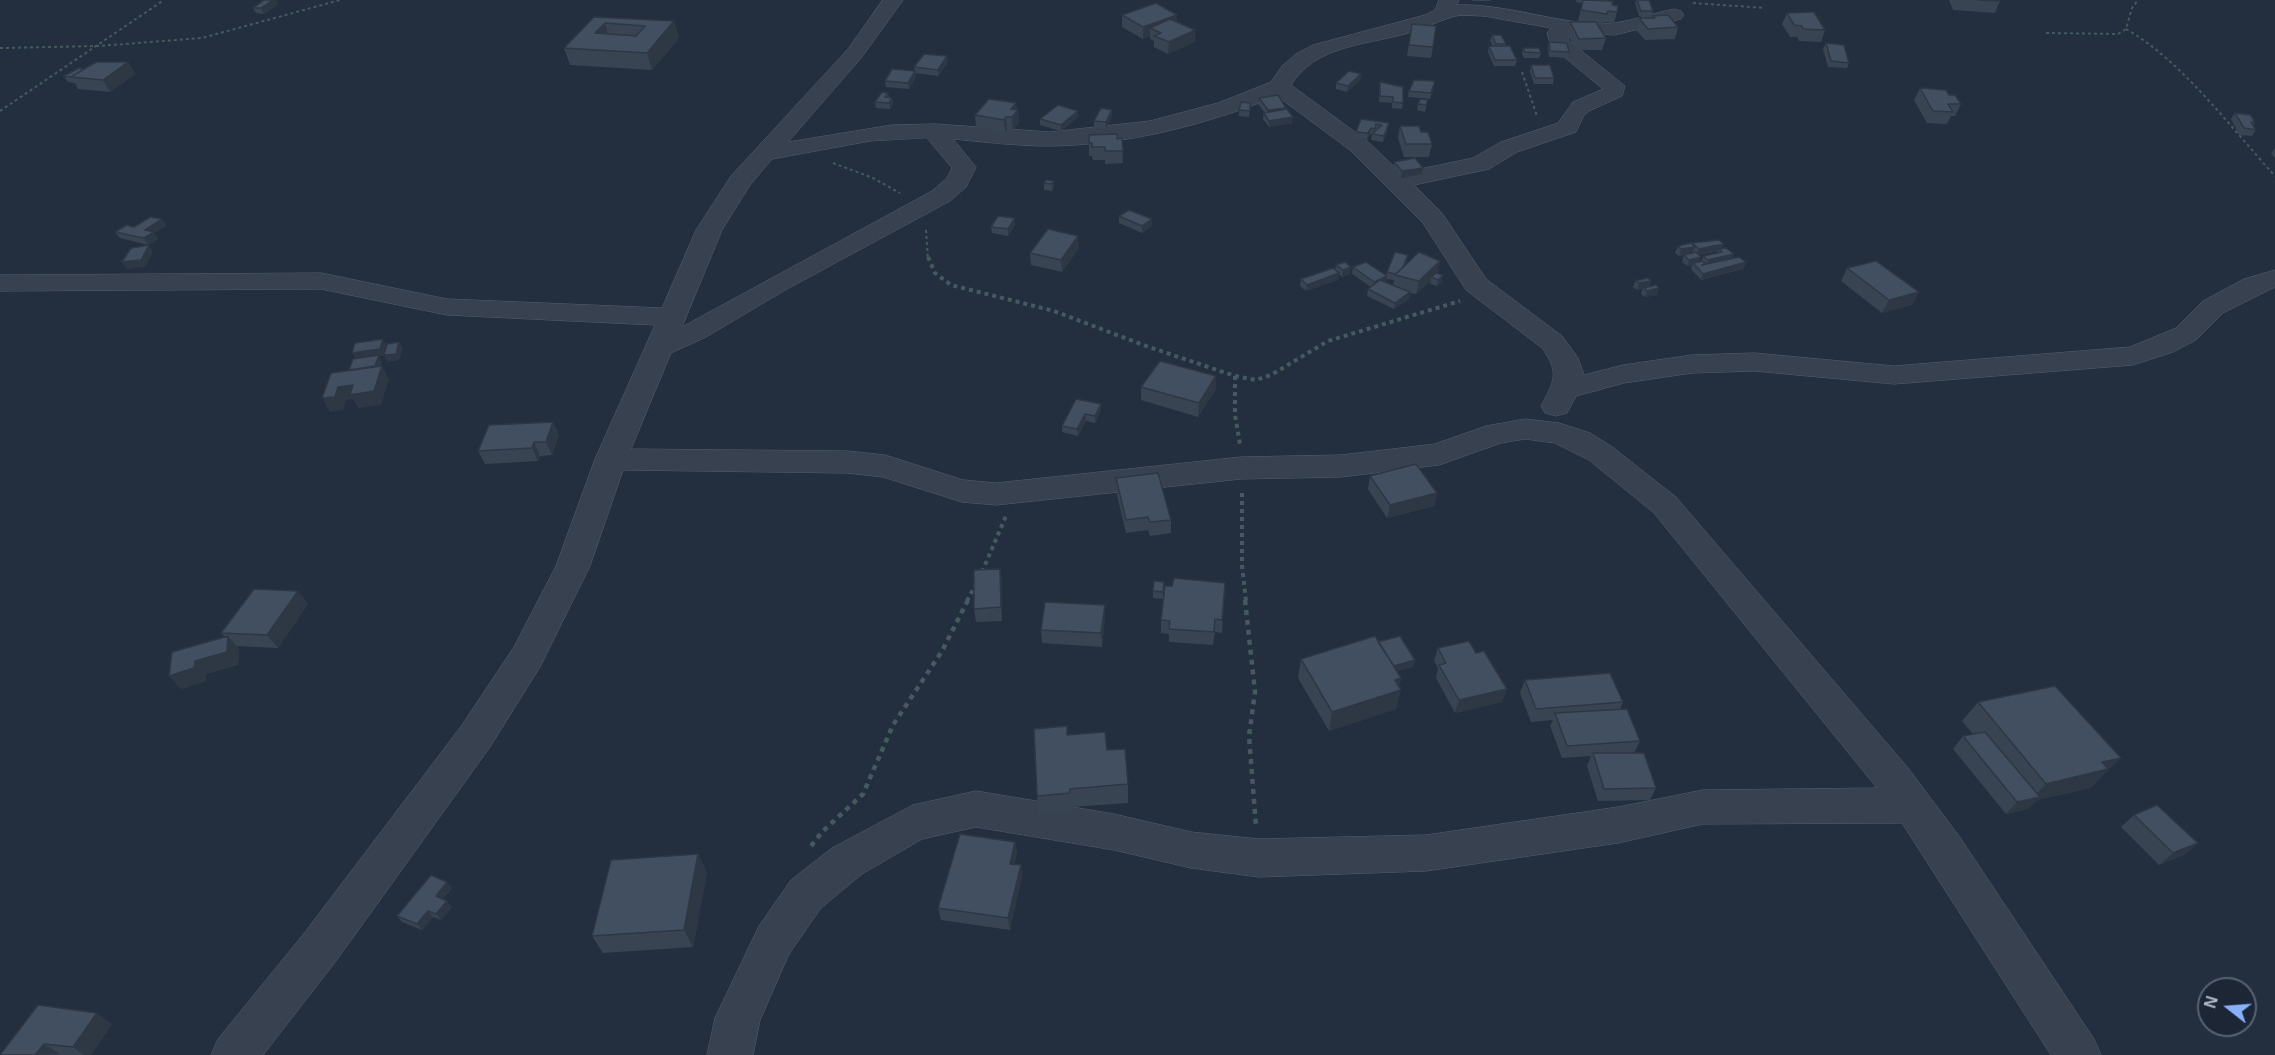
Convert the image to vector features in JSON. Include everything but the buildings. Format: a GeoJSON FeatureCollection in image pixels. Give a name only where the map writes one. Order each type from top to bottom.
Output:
{"type":"FeatureCollection","features":[{"type":"Feature","properties":{"kind":"street"},"geometry":{"type":"LineString","coordinates":[[234,1055],[328,937],[476,736],[527,657],[573,566],[611,459],[709,230],[740,181],[778,151],[855,53],[893,0]]}},
{"type":"Feature","properties":{"kind":"street"},"geometry":{"type":"LineString","coordinates":[[778,151],[824,141],[934,131],[1066,138],[1137,131],[1179,123],[1224,110],[1279,87],[1293,65],[1307,55],[1399,31],[1437,18],[1447,6],[1570,25],[1614,29],[1679,9]]}},
{"type":"Feature","properties":{"kind":"street"},"geometry":{"type":"LineString","coordinates":[[1395,182],[1482,164],[1509,147],[1568,127],[1572,114],[1580,107],[1614,91],[1614,86],[1594,68],[1558,42],[1557,33],[1570,25]]}},
{"type":"Feature","properties":{"kind":"street"},"geometry":{"type":"LineString","coordinates":[[1279,87],[1358,145],[1433,218],[1446,234],[1470,276],[1486,294],[1552,342],[1564,358],[1569,371],[1564,390],[1548,418],[1525,429]]}},
{"type":"Feature","properties":{"kind":"street"},"geometry":{"type":"LineString","coordinates":[[657,348],[696,331],[778,283],[941,196],[957,182],[964,167],[934,131]]}},
{"type":"Feature","properties":{"kind":"street"},"geometry":{"type":"LineString","coordinates":[[1564,390],[1623,374],[1692,364],[1754,362],[1894,375],[2133,356],[2186,334],[2213,307],[2254,285],[2275,278]]}},
{"type":"Feature","properties":{"kind":"street"},"geometry":{"type":"LineString","coordinates":[[0,283],[321,281],[356,285],[412,303],[447,307],[670,317]]}},
{"type":"Feature","properties":{"kind":"street"},"geometry":{"type":"LineString","coordinates":[[611,459],[847,462],[885,466],[962,491],[996,495],[1241,468],[1341,466],[1439,454],[1497,433],[1525,429],[1559,433],[1579,440],[1600,453],[1665,505],[1912,805],[2021,964],[2078,1055]]}},
{"type":"Feature","properties":{"kind":"street"},"geometry":{"type":"LineString","coordinates":[[730,1055],[738,1018],[774,940],[806,894],[847,861],[913,823],[976,810],[1114,832],[1191,850],[1259,858],[1426,853],[1618,825],[1703,807],[1912,805]]}},
{"type":"Feature","properties":{"kind":"path"},"geometry":{"type":"LineString","coordinates":[[0,111],[164,0]]}},
{"type":"Feature","properties":{"kind":"path"},"geometry":{"type":"LineString","coordinates":[[0,48],[99,46],[202,39],[340,0]]}},
{"type":"Feature","properties":{"kind":"path"},"geometry":{"type":"LineString","coordinates":[[2046,33],[2118,34],[2126,29],[2132,8],[2138,0]]}},
{"type":"Feature","properties":{"kind":"path"},"geometry":{"type":"LineString","coordinates":[[1679,9],[1765,8]]}},
{"type":"Feature","properties":{"kind":"path"},"geometry":{"type":"LineString","coordinates":[[2126,29],[2150,44],[2172,64],[2275,176]]}},
{"type":"Feature","properties":{"kind":"path"},"geometry":{"type":"LineString","coordinates":[[1522,72],[1546,136]]}},
{"type":"Feature","properties":{"kind":"path"},"geometry":{"type":"LineString","coordinates":[[778,151],[873,178],[922,207],[927,256],[934,273],[951,285],[1054,310],[1146,346],[1234,376],[1256,380],[1271,375],[1328,341],[1486,294]]}},
{"type":"Feature","properties":{"kind":"path"},"geometry":{"type":"LineString","coordinates":[[1234,376],[1241,468],[1242,566],[1256,692],[1249,736],[1259,858]]}},
{"type":"Feature","properties":{"kind":"path"},"geometry":{"type":"LineString","coordinates":[[806,894],[810,847],[816,837],[856,804],[863,794],[893,724],[942,651],[994,548],[1010,506],[1012,493]]}}]}
